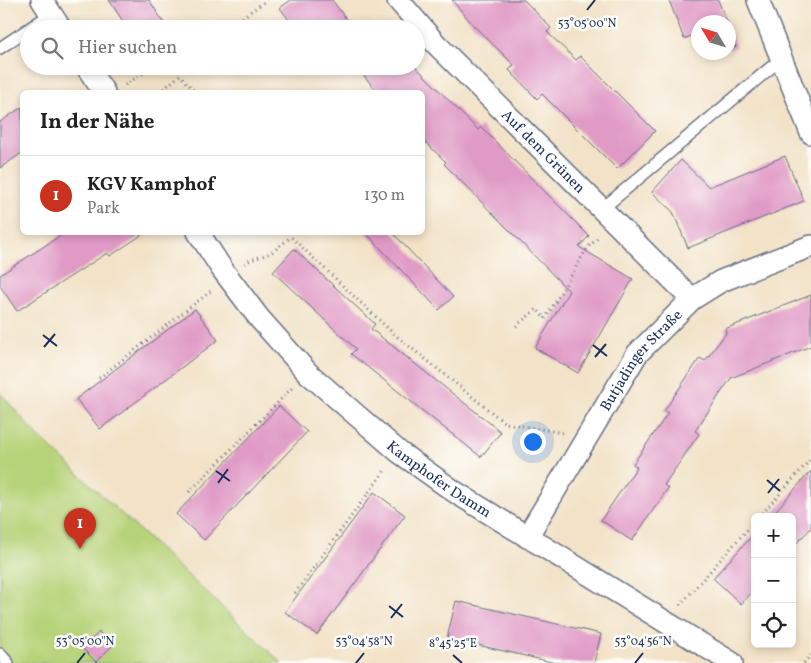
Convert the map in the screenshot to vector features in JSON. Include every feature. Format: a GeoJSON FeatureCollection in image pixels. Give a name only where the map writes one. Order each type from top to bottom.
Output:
{"type":"FeatureCollection","features":[{"type":"Feature","properties":{"kind":"street","name":"Auf dem Grünen"},"geometry":{"type":"LineString","coordinates":[[398,0],[415,20]]}},
{"type":"Feature","properties":{"kind":"street"},"geometry":{"type":"LineString","coordinates":[[758,0],[811,133]]}},
{"type":"Feature","properties":{"kind":"street","name":"Auf dem Grünen"},"geometry":{"type":"LineString","coordinates":[[425,31],[692,299]]}},
{"type":"Feature","properties":{"kind":"street"},"geometry":{"type":"LineString","coordinates":[[96,75],[113,90]]}},
{"type":"Feature","properties":{"kind":"street","name":"Kamphofer Damm"},"geometry":{"type":"LineString","coordinates":[[200,235],[229,278],[260,318],[308,372],[399,452],[455,492],[732,663]]}},
{"type":"Feature","properties":{"kind":"street","name":"Butjadinger Straße"},"geometry":{"type":"LineString","coordinates":[[527,537],[637,354],[692,299],[721,281],[811,246]]}},
{"type":"Feature","properties":{"kind":"lane"},"geometry":{"type":"LineString","coordinates":[[0,48],[20,35]]}},
{"type":"Feature","properties":{"kind":"lane"},"geometry":{"type":"LineString","coordinates":[[608,215],[781,59]]}},
{"type":"Feature","properties":{"kind":"lane"},"geometry":{"type":"LineString","coordinates":[[0,654],[8,663]]}},
{"type":"Feature","properties":{"kind":"path"},"geometry":{"type":"LineString","coordinates":[[239,20],[267,0]]}},
{"type":"Feature","properties":{"kind":"path"},"geometry":{"type":"LineString","coordinates":[[113,90],[139,75]]}},
{"type":"Feature","properties":{"kind":"path"},"geometry":{"type":"LineString","coordinates":[[162,90],[180,75],[193,90]]}},
{"type":"Feature","properties":{"kind":"path"},"geometry":{"type":"LineString","coordinates":[[516,326],[537,309],[546,319],[608,215]]}},
{"type":"Feature","properties":{"kind":"path"},"geometry":{"type":"LineString","coordinates":[[98,378],[229,278],[248,261],[271,253],[291,237],[394,334],[505,423],[587,437]]}},
{"type":"Feature","properties":{"kind":"path"},"geometry":{"type":"LineString","coordinates":[[189,492],[308,372]]}},
{"type":"Feature","properties":{"kind":"path"},"geometry":{"type":"LineString","coordinates":[[295,593],[399,452]]}},
{"type":"Feature","properties":{"kind":"path"},"geometry":{"type":"LineString","coordinates":[[762,513],[811,459]]}},
{"type":"Feature","properties":{"kind":"path"},"geometry":{"type":"LineString","coordinates":[[666,622],[691,591],[751,525]]}},
{"type":"Feature","properties":{"kind":"path"},"geometry":{"type":"LineString","coordinates":[[804,663],[811,655]]}},
{"type":"Feature","properties":{"kind":"green space"},"geometry":{"type":"Polygon","coordinates":[[[0,393],[37,435],[282,663],[0,663],[0,393]]]}},
{"type":"Feature","properties":{"kind":"building"},"geometry":{"type":"Polygon","coordinates":[[[109,0],[149,0],[162,20],[122,20],[109,0]]]}},
{"type":"Feature","properties":{"kind":"building"},"geometry":{"type":"Polygon","coordinates":[[[291,0],[332,0],[347,20],[289,20],[280,8],[291,0]]]}},
{"type":"Feature","properties":{"kind":"building"},"geometry":{"type":"Polygon","coordinates":[[[452,0],[524,0],[551,28],[547,32],[576,60],[580,56],[655,131],[617,169],[542,94],[537,99],[509,70],[514,65],[473,25],[452,0]]]}},
{"type":"Feature","properties":{"kind":"building"},"geometry":{"type":"Polygon","coordinates":[[[669,0],[718,0],[724,15],[691,15],[691,36],[684,39],[669,0]]]}},
{"type":"Feature","properties":{"kind":"building"},"geometry":{"type":"Polygon","coordinates":[[[363,75],[424,75],[478,130],[481,127],[589,236],[579,247],[633,279],[578,373],[535,348],[569,291],[444,164],[446,162],[425,142],[425,90],[376,90],[363,75]]]}},
{"type":"Feature","properties":{"kind":"building"},"geometry":{"type":"Polygon","coordinates":[[[20,108],[20,154],[0,168],[0,122],[20,108]]]}},
{"type":"Feature","properties":{"kind":"building"},"geometry":{"type":"Polygon","coordinates":[[[785,156],[804,201],[688,248],[673,212],[652,192],[681,160],[709,187],[785,156]]]}},
{"type":"Feature","properties":{"kind":"building"},"geometry":{"type":"Polygon","coordinates":[[[61,235],[142,235],[110,256],[107,253],[17,311],[0,286],[0,275],[61,235]]]}},
{"type":"Feature","properties":{"kind":"building"},"geometry":{"type":"Polygon","coordinates":[[[368,235],[395,235],[453,297],[439,310],[368,235]]]}},
{"type":"Feature","properties":{"kind":"building"},"geometry":{"type":"Polygon","coordinates":[[[294,249],[375,324],[371,329],[501,432],[481,457],[351,354],[356,349],[273,272],[294,249]]]}},
{"type":"Feature","properties":{"kind":"building"},"geometry":{"type":"Polygon","coordinates":[[[811,295],[811,346],[731,378],[695,431],[699,434],[664,485],[668,488],[632,541],[601,520],[637,467],[633,464],[668,413],[664,411],[700,358],[705,361],[726,333],[725,329],[811,295]]]}},
{"type":"Feature","properties":{"kind":"building"},"geometry":{"type":"Polygon","coordinates":[[[195,309],[218,340],[100,429],[76,399],[195,309]]]}},
{"type":"Feature","properties":{"kind":"building"},"geometry":{"type":"Polygon","coordinates":[[[279,406],[307,432],[204,540],[176,514],[279,406]]]}},
{"type":"Feature","properties":{"kind":"building"},"geometry":{"type":"Polygon","coordinates":[[[811,471],[811,528],[796,544],[796,513],[774,513],[811,471]]]}},
{"type":"Feature","properties":{"kind":"building"},"geometry":{"type":"Polygon","coordinates":[[[374,492],[405,515],[317,635],[285,612],[374,492]]]}},
{"type":"Feature","properties":{"kind":"building"},"geometry":{"type":"Polygon","coordinates":[[[751,537],[751,593],[741,604],[713,578],[751,537]]]}},
{"type":"Feature","properties":{"kind":"building"},"geometry":{"type":"Polygon","coordinates":[[[456,601],[601,634],[594,663],[556,663],[447,638],[456,601]]]}},
{"type":"Feature","properties":{"kind":"building"},"geometry":{"type":"Polygon","coordinates":[[[99,632],[113,645],[96,662],[82,648],[99,632]]]}},
{"type":"Feature","properties":{"kind":"place","name":"KGV Kamphof"},"geometry":{"type":"Point","coordinates":[80,549]}}]}
